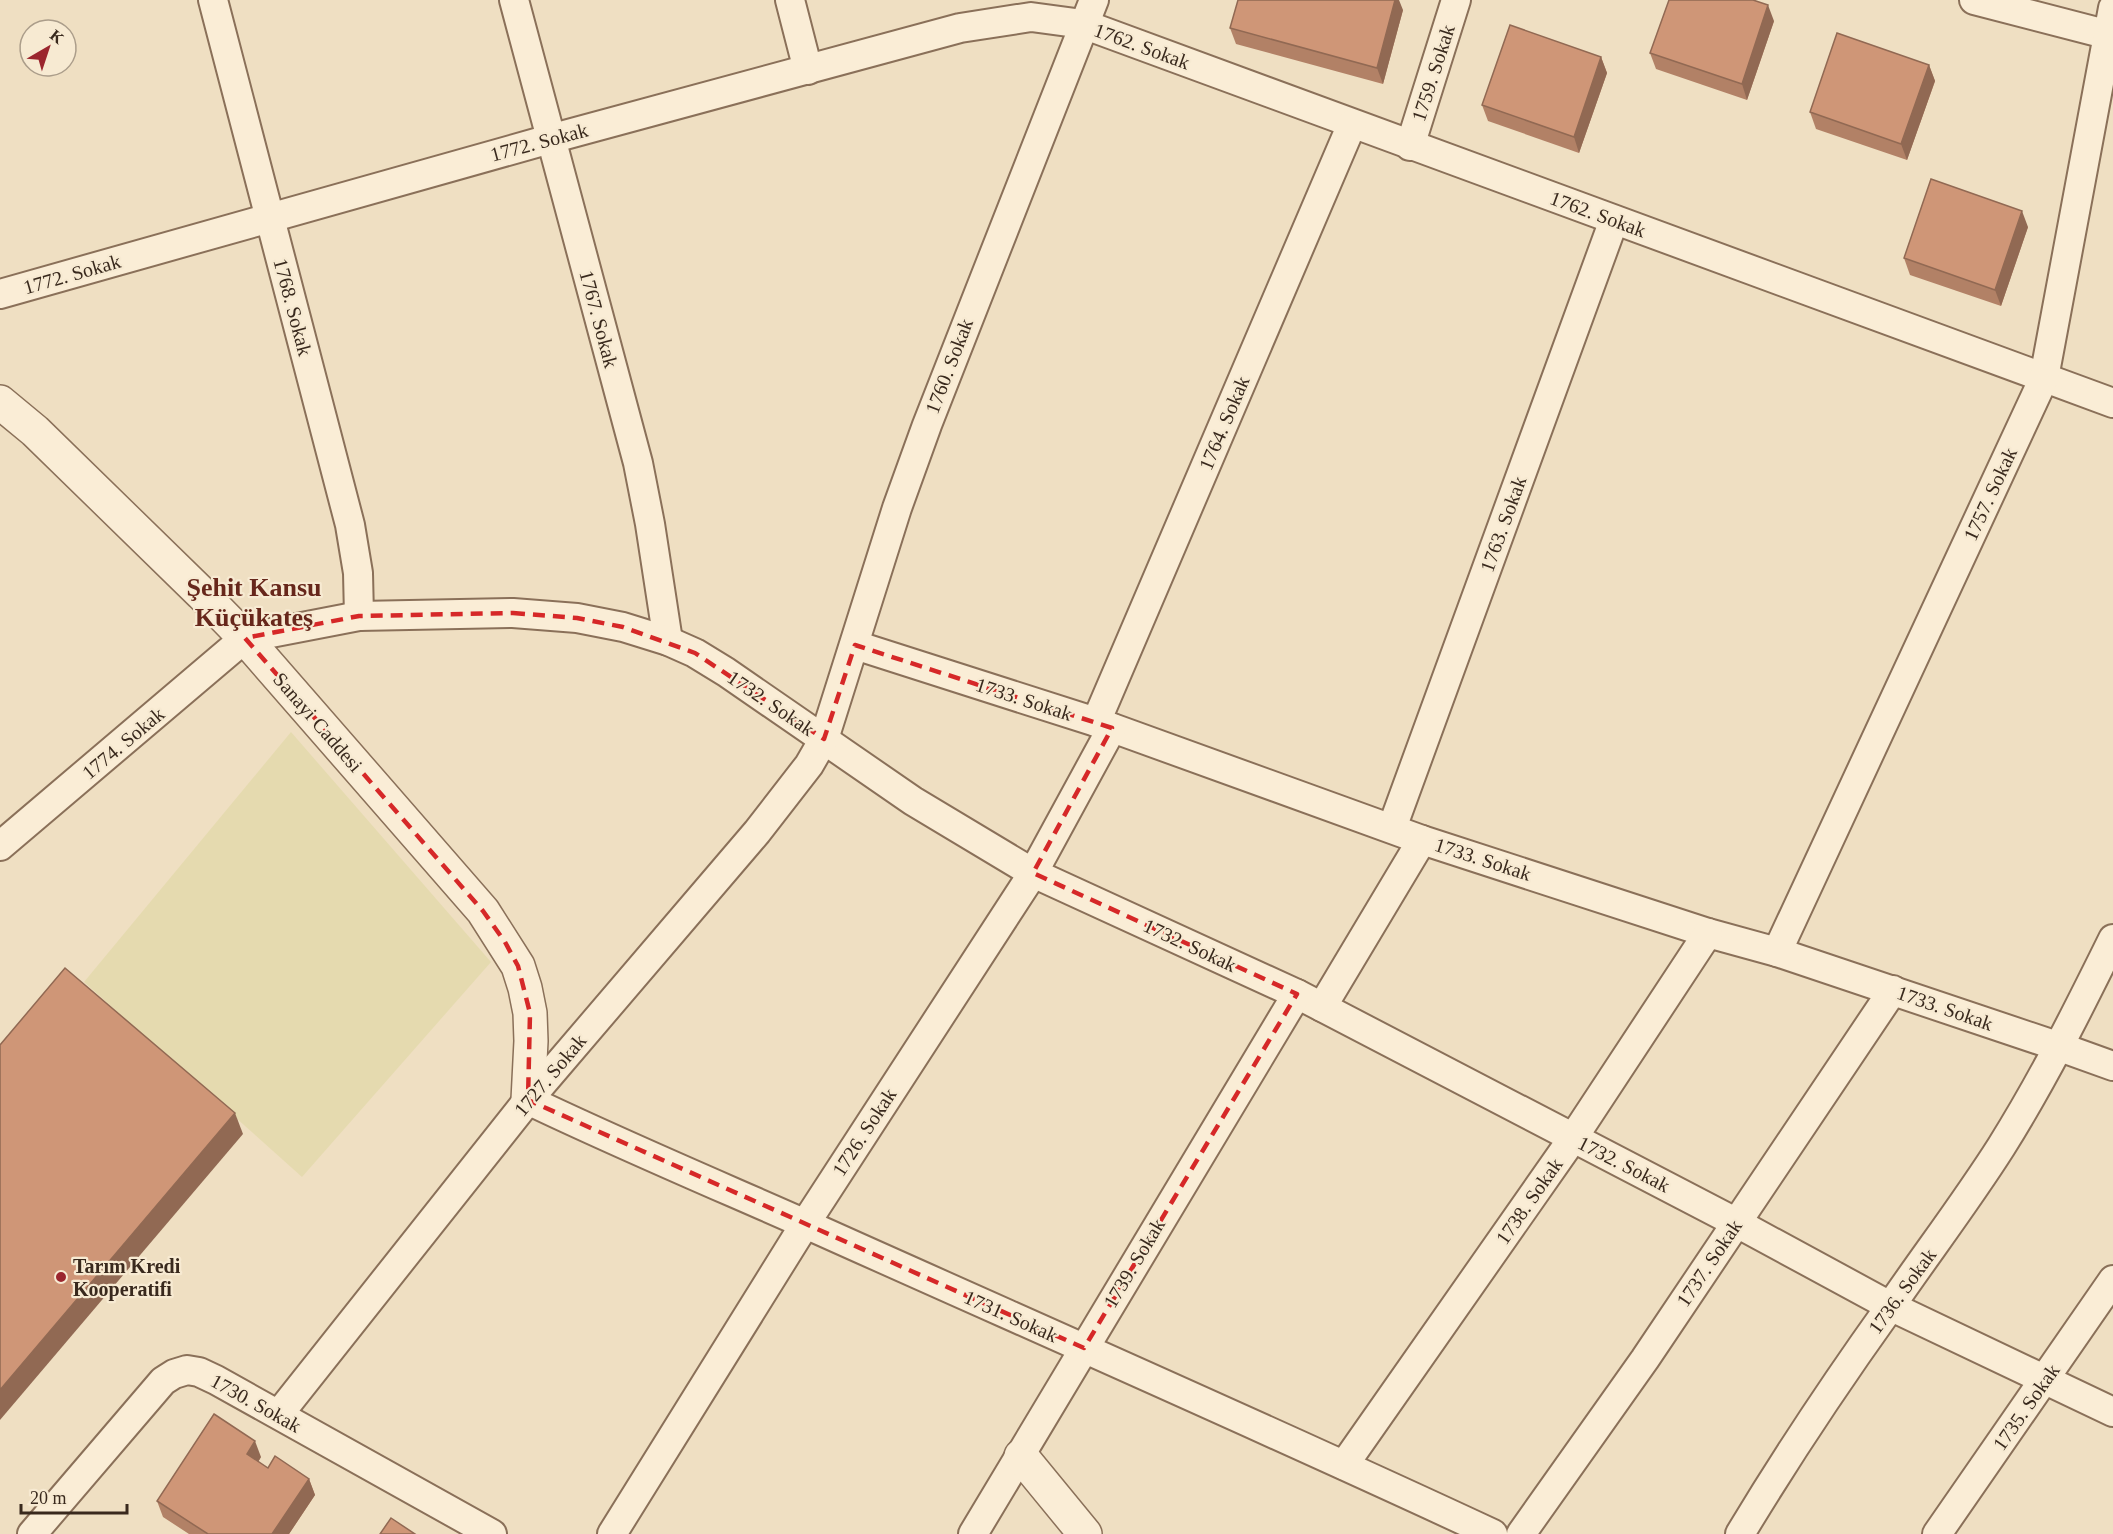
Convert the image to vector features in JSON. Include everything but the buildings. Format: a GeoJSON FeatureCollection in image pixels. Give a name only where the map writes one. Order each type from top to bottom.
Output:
{"type":"FeatureCollection","features":[{"type":"Feature","properties":{"kind":"street","name":"1768. Sokak"},"geometry":{"type":"LineString","coordinates":[[213,0],[356,550],[358,616]]}},
{"type":"Feature","properties":{"kind":"street","name":"1767. Sokak"},"geometry":{"type":"LineString","coordinates":[[514,0],[638,463],[668,641]]}},
{"type":"Feature","properties":{"kind":"street"},"geometry":{"type":"LineString","coordinates":[[790,0],[808,70]]}},
{"type":"Feature","properties":{"kind":"street","name":"1759. Sokak"},"geometry":{"type":"LineString","coordinates":[[1410,146],[1456,0]]}},
{"type":"Feature","properties":{"kind":"street"},"geometry":{"type":"LineString","coordinates":[[1974,0],[2111,26]]}},
{"type":"Feature","properties":{"kind":"street","name":"1772. Sokak"},"geometry":{"type":"LineString","coordinates":[[0,294],[550,139],[960,28],[1084,8]]}},
{"type":"Feature","properties":{"kind":"street","name":"1762. Sokak"},"geometry":{"type":"LineString","coordinates":[[1084,8],[1352,124],[2113,403]]}},
{"type":"Feature","properties":{"kind":"street","name":"1760. Sokak"},"geometry":{"type":"LineString","coordinates":[[824,739],[897,508],[1084,8]]}},
{"type":"Feature","properties":{"kind":"street","name":"1757. Sokak"},"geometry":{"type":"LineString","coordinates":[[1777,952],[2044,378],[2111,26]]}},
{"type":"Feature","properties":{"kind":"street","name":"1764. Sokak"},"geometry":{"type":"LineString","coordinates":[[1104,725],[1352,124]]}},
{"type":"Feature","properties":{"kind":"street","name":"1763. Sokak"},"geometry":{"type":"LineString","coordinates":[[1392,828],[1614,220]]}},
{"type":"Feature","properties":{"kind":"street","name":"Sanayi Caddesi"},"geometry":{"type":"LineString","coordinates":[[0,402],[35,431],[245,639],[483,910],[518,966],[525,988],[530,1013],[531,1041],[528,1100]]}},
{"type":"Feature","properties":{"kind":"street","name":"1732. Sokak"},"geometry":{"type":"LineString","coordinates":[[245,639],[358,616],[513,613],[566,617],[623,627],[668,641],[695,653],[726,672],[913,801],[1032,873],[1297,994],[1737,1222],[1890,1306],[2113,1412]]}},
{"type":"Feature","properties":{"kind":"street","name":"1774. Sokak"},"geometry":{"type":"LineString","coordinates":[[0,846],[245,639]]}},
{"type":"Feature","properties":{"kind":"street","name":"1733. Sokak"},"geometry":{"type":"LineString","coordinates":[[855,645],[1104,725],[1422,840],[1708,933],[1777,952],[2113,1066]]}},
{"type":"Feature","properties":{"kind":"street","name":"1726. Sokak"},"geometry":{"type":"LineString","coordinates":[[612,1534],[805,1224],[1032,873],[1104,725]]}},
{"type":"Feature","properties":{"kind":"street","name":"1727. Sokak"},"geometry":{"type":"LineString","coordinates":[[279,1414],[528,1100],[758,832],[809,765],[824,739]]}},
{"type":"Feature","properties":{"kind":"street"},"geometry":{"type":"LineString","coordinates":[[1322,1007],[1422,840]]}},
{"type":"Feature","properties":{"kind":"street","name":"1738. Sokak"},"geometry":{"type":"LineString","coordinates":[[1344,1465],[1573,1138],[1708,933]]}},
{"type":"Feature","properties":{"kind":"street","name":"1736. Sokak"},"geometry":{"type":"LineString","coordinates":[[1740,1534],[1795,1445],[1974,1188],[2002,1144],[2060,1047],[2113,939]]}},
{"type":"Feature","properties":{"kind":"street","name":"1737. Sokak"},"geometry":{"type":"LineString","coordinates":[[1521,1534],[1645,1359],[1893,990]]}},
{"type":"Feature","properties":{"kind":"street","name":"1739. Sokak"},"geometry":{"type":"LineString","coordinates":[[973,1534],[1297,994]]}},
{"type":"Feature","properties":{"kind":"street","name":"1731. Sokak"},"geometry":{"type":"LineString","coordinates":[[528,1100],[613,1140],[1084,1348],[1493,1534]]}},
{"type":"Feature","properties":{"kind":"street","name":"1735. Sokak"},"geometry":{"type":"LineString","coordinates":[[1937,1534],[2113,1280]]}},
{"type":"Feature","properties":{"kind":"street","name":"1730. Sokak"},"geometry":{"type":"LineString","coordinates":[[32,1534],[163,1381],[187,1370],[199,1372],[249,1397],[492,1534]]}},
{"type":"Feature","properties":{"kind":"street"},"geometry":{"type":"LineString","coordinates":[[1021,1456],[1085,1534]]}},
{"type":"Feature","properties":{"kind":"highlighted area"},"geometry":{"type":"Polygon","coordinates":[[[513,613],[577,618],[623,627],[695,653],[824,739],[855,645],[1096,722],[1112,728],[1033,873],[1297,994],[1084,1348],[528,1100],[530,1013],[518,966],[505,942],[483,911],[245,638],[359,616],[513,613]]]}},
{"type":"Feature","properties":{"kind":"shaded area"},"geometry":{"type":"Polygon","coordinates":[[[291,732],[491,962],[302,1177],[84,982],[291,732]]]}},
{"type":"Feature","properties":{"kind":"place","name":"Tarım Kredi Kooperatifi"},"geometry":{"type":"Point","coordinates":[61,1277]}},
{"type":"Feature","properties":{"kind":"district","name":"Şehit Kansu Küçükateş"},"geometry":{"type":"Point","coordinates":[254,602]}}]}
